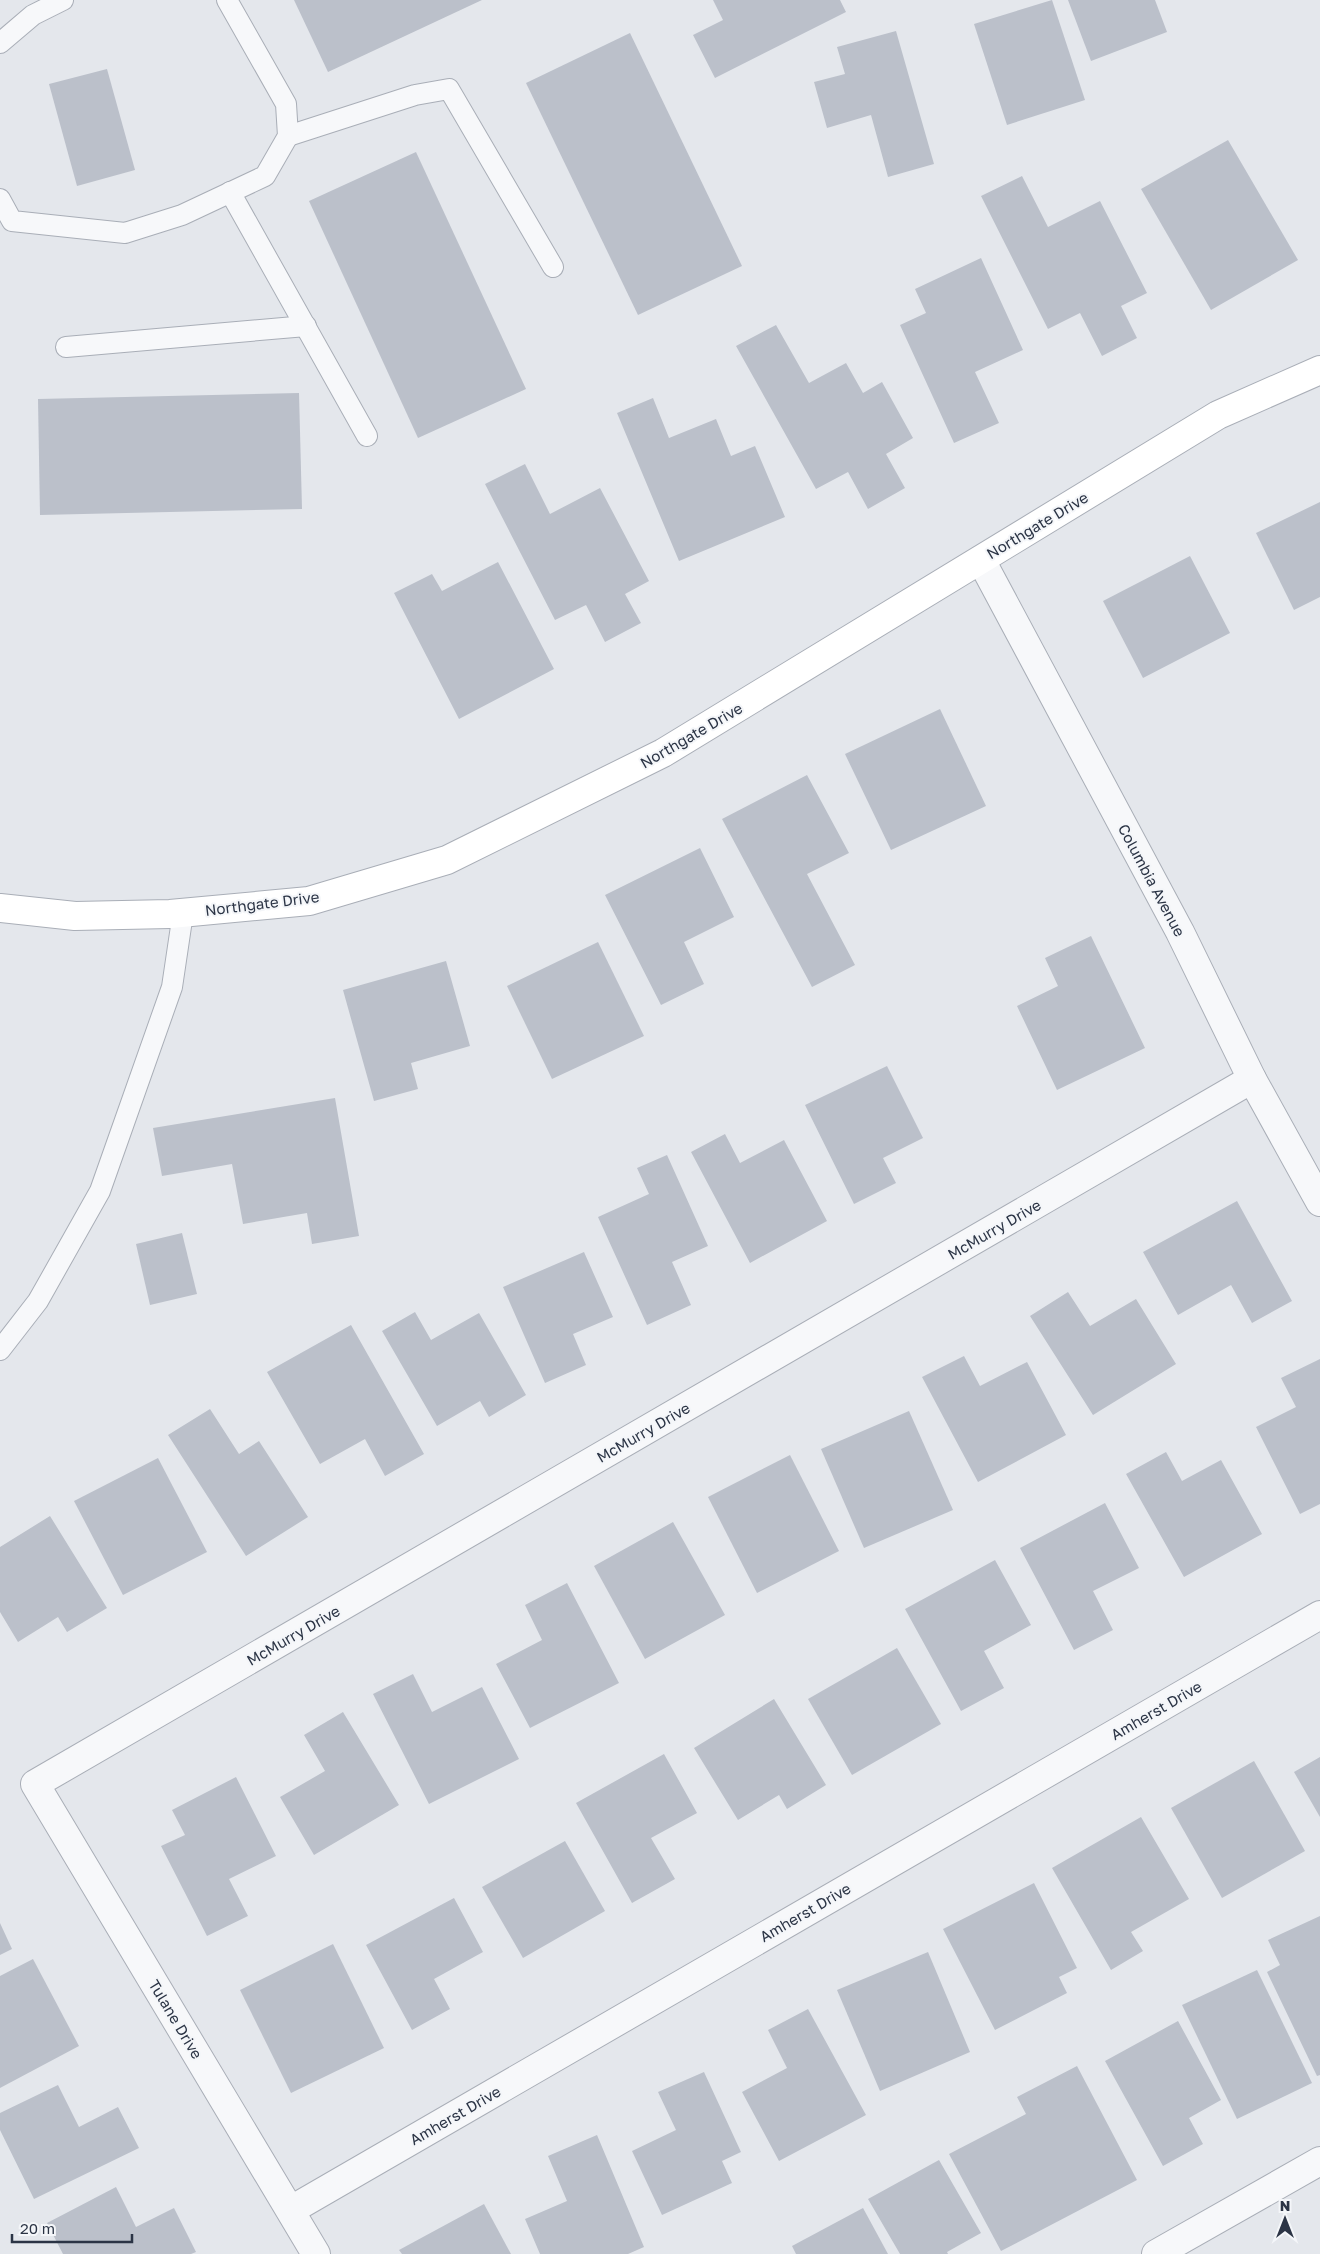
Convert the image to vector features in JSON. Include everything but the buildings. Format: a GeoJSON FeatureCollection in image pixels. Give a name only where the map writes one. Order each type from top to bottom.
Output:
{"type":"FeatureCollection","features":[{"type":"Feature","properties":{"kind":"street","name":"Northgate Drive"},"geometry":{"type":"LineString","coordinates":[[0,908],[75,916],[183,913],[309,901],[447,860],[663,753],[1218,415],[1320,370]]}},
{"type":"Feature","properties":{"kind":"street","name":"Columbia Avenue"},"geometry":{"type":"LineString","coordinates":[[981,560],[1180,932],[1252,1080],[1320,1202]]}},
{"type":"Feature","properties":{"kind":"street","name":"McMurry Drive"},"geometry":{"type":"LineString","coordinates":[[35,1784],[1252,1080]]}},
{"type":"Feature","properties":{"kind":"street","name":"Amherst Drive"},"geometry":{"type":"LineString","coordinates":[[291,2210],[1320,1615]]}},
{"type":"Feature","properties":{"kind":"street","name":"Tulane Drive"},"geometry":{"type":"LineString","coordinates":[[35,1784],[316,2254]]}},
{"type":"Feature","properties":{"kind":"street"},"geometry":{"type":"LineString","coordinates":[[1156,2254],[1320,2161]]}},
{"type":"Feature","properties":{"kind":"lane"},"geometry":{"type":"LineString","coordinates":[[0,42],[32,15],[63,0]]}},
{"type":"Feature","properties":{"kind":"lane"},"geometry":{"type":"LineString","coordinates":[[0,199],[12,221],[125,233],[182,215],[265,176],[288,136],[286,104],[227,0]]}},
{"type":"Feature","properties":{"kind":"lane"},"geometry":{"type":"LineString","coordinates":[[288,136],[415,95],[449,90],[553,267]]}},
{"type":"Feature","properties":{"kind":"lane"},"geometry":{"type":"LineString","coordinates":[[230,192],[367,436]]}},
{"type":"Feature","properties":{"kind":"lane"},"geometry":{"type":"LineString","coordinates":[[66,347],[306,326]]}},
{"type":"Feature","properties":{"kind":"lane"},"geometry":{"type":"LineString","coordinates":[[0,1350],[38,1301],[100,1191],[172,987],[183,913]]}}]}
